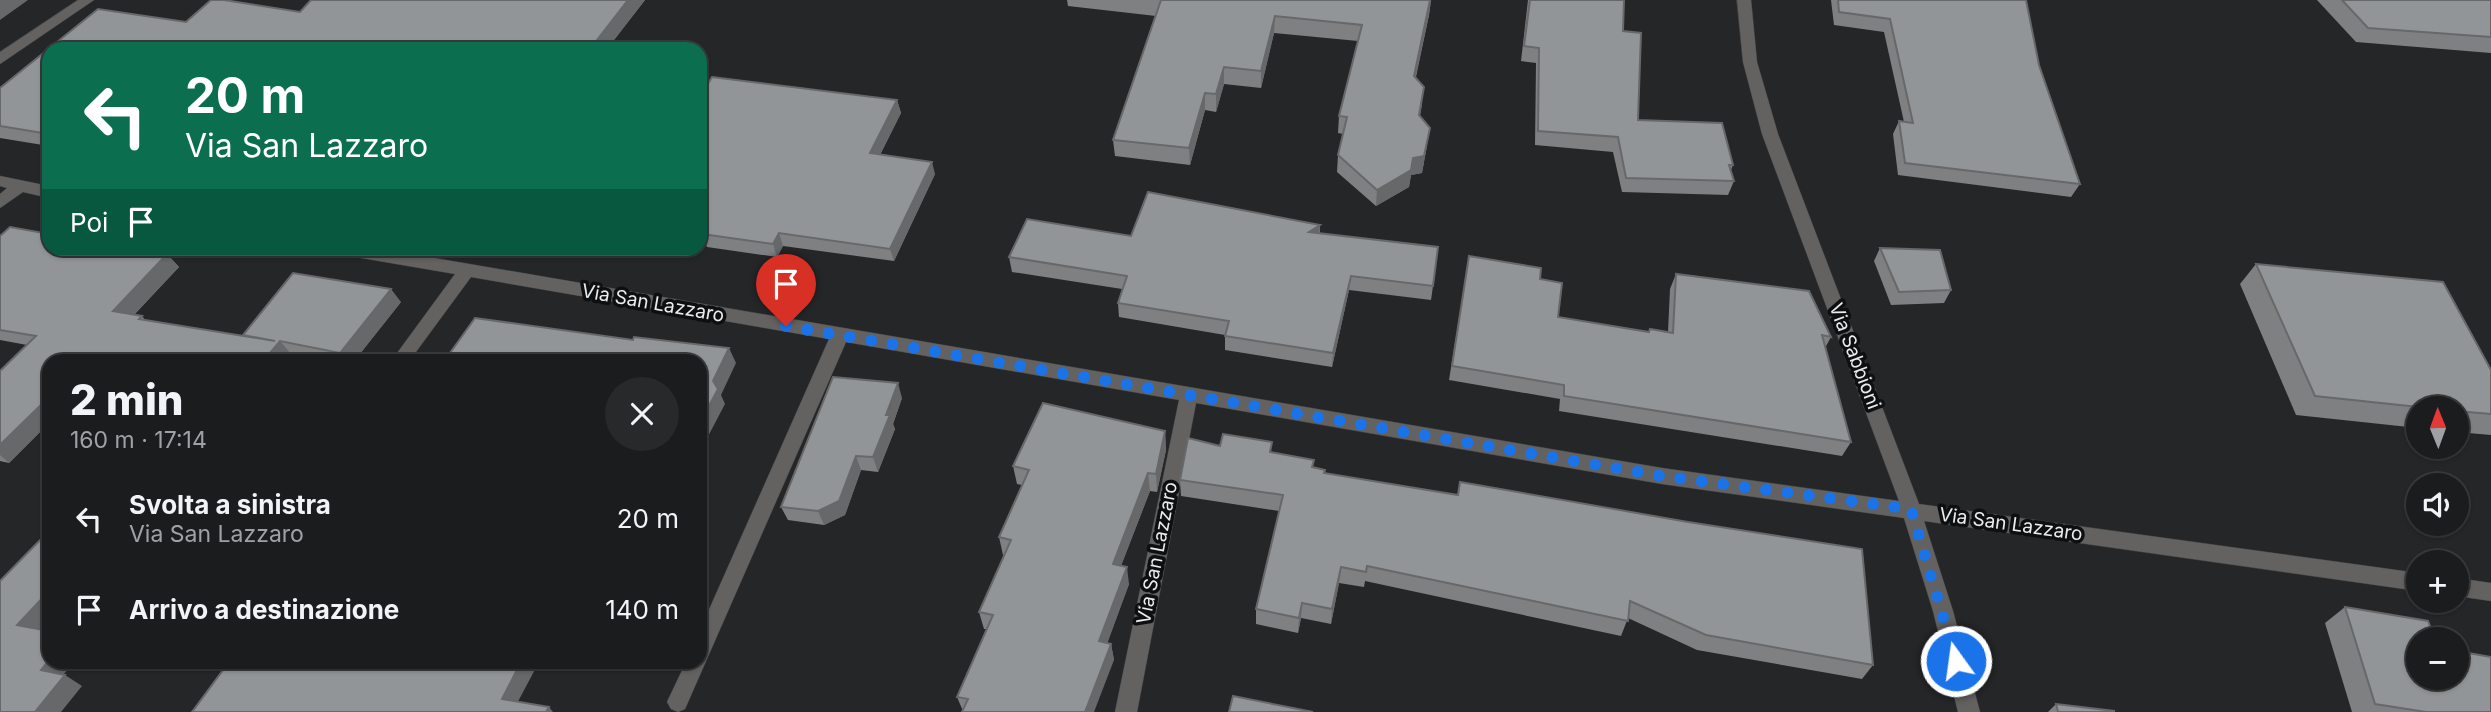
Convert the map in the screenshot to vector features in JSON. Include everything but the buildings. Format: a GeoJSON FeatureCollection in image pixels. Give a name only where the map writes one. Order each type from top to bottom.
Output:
{"type":"FeatureCollection","features":[{"type":"Feature","properties":{"kind":"street"},"geometry":{"type":"LineString","coordinates":[[0,59],[87,0]]}},
{"type":"Feature","properties":{"kind":"street","name":"Via Sabbioni"},"geometry":{"type":"LineString","coordinates":[[1744,0],[1750,62],[1770,134],[1911,509],[1943,611],[1969,712]]}},
{"type":"Feature","properties":{"kind":"street"},"geometry":{"type":"LineString","coordinates":[[0,181],[42,191]]}},
{"type":"Feature","properties":{"kind":"street"},"geometry":{"type":"LineString","coordinates":[[0,202],[20,186]]}},
{"type":"Feature","properties":{"kind":"street","name":"Via San Lazzaro"},"geometry":{"type":"LineString","coordinates":[[383,256],[1662,476],[2406,580]]}},
{"type":"Feature","properties":{"kind":"street"},"geometry":{"type":"LineString","coordinates":[[405,354],[466,271]]}},
{"type":"Feature","properties":{"kind":"street"},"geometry":{"type":"LineString","coordinates":[[707,637],[840,335]]}},
{"type":"Feature","properties":{"kind":"street","name":"Via San Lazzaro"},"geometry":{"type":"LineString","coordinates":[[1126,712],[1189,394]]}},
{"type":"Feature","properties":{"kind":"street"},"geometry":{"type":"LineString","coordinates":[[2469,589],[2491,592]]}},
{"type":"Feature","properties":{"kind":"street"},"geometry":{"type":"LineString","coordinates":[[678,702],[693,669]]}},
{"type":"Feature","properties":{"kind":"route"},"geometry":{"type":"LineString","coordinates":[[786,326],[1662,476],[1911,509],[1956,661]]}}]}
